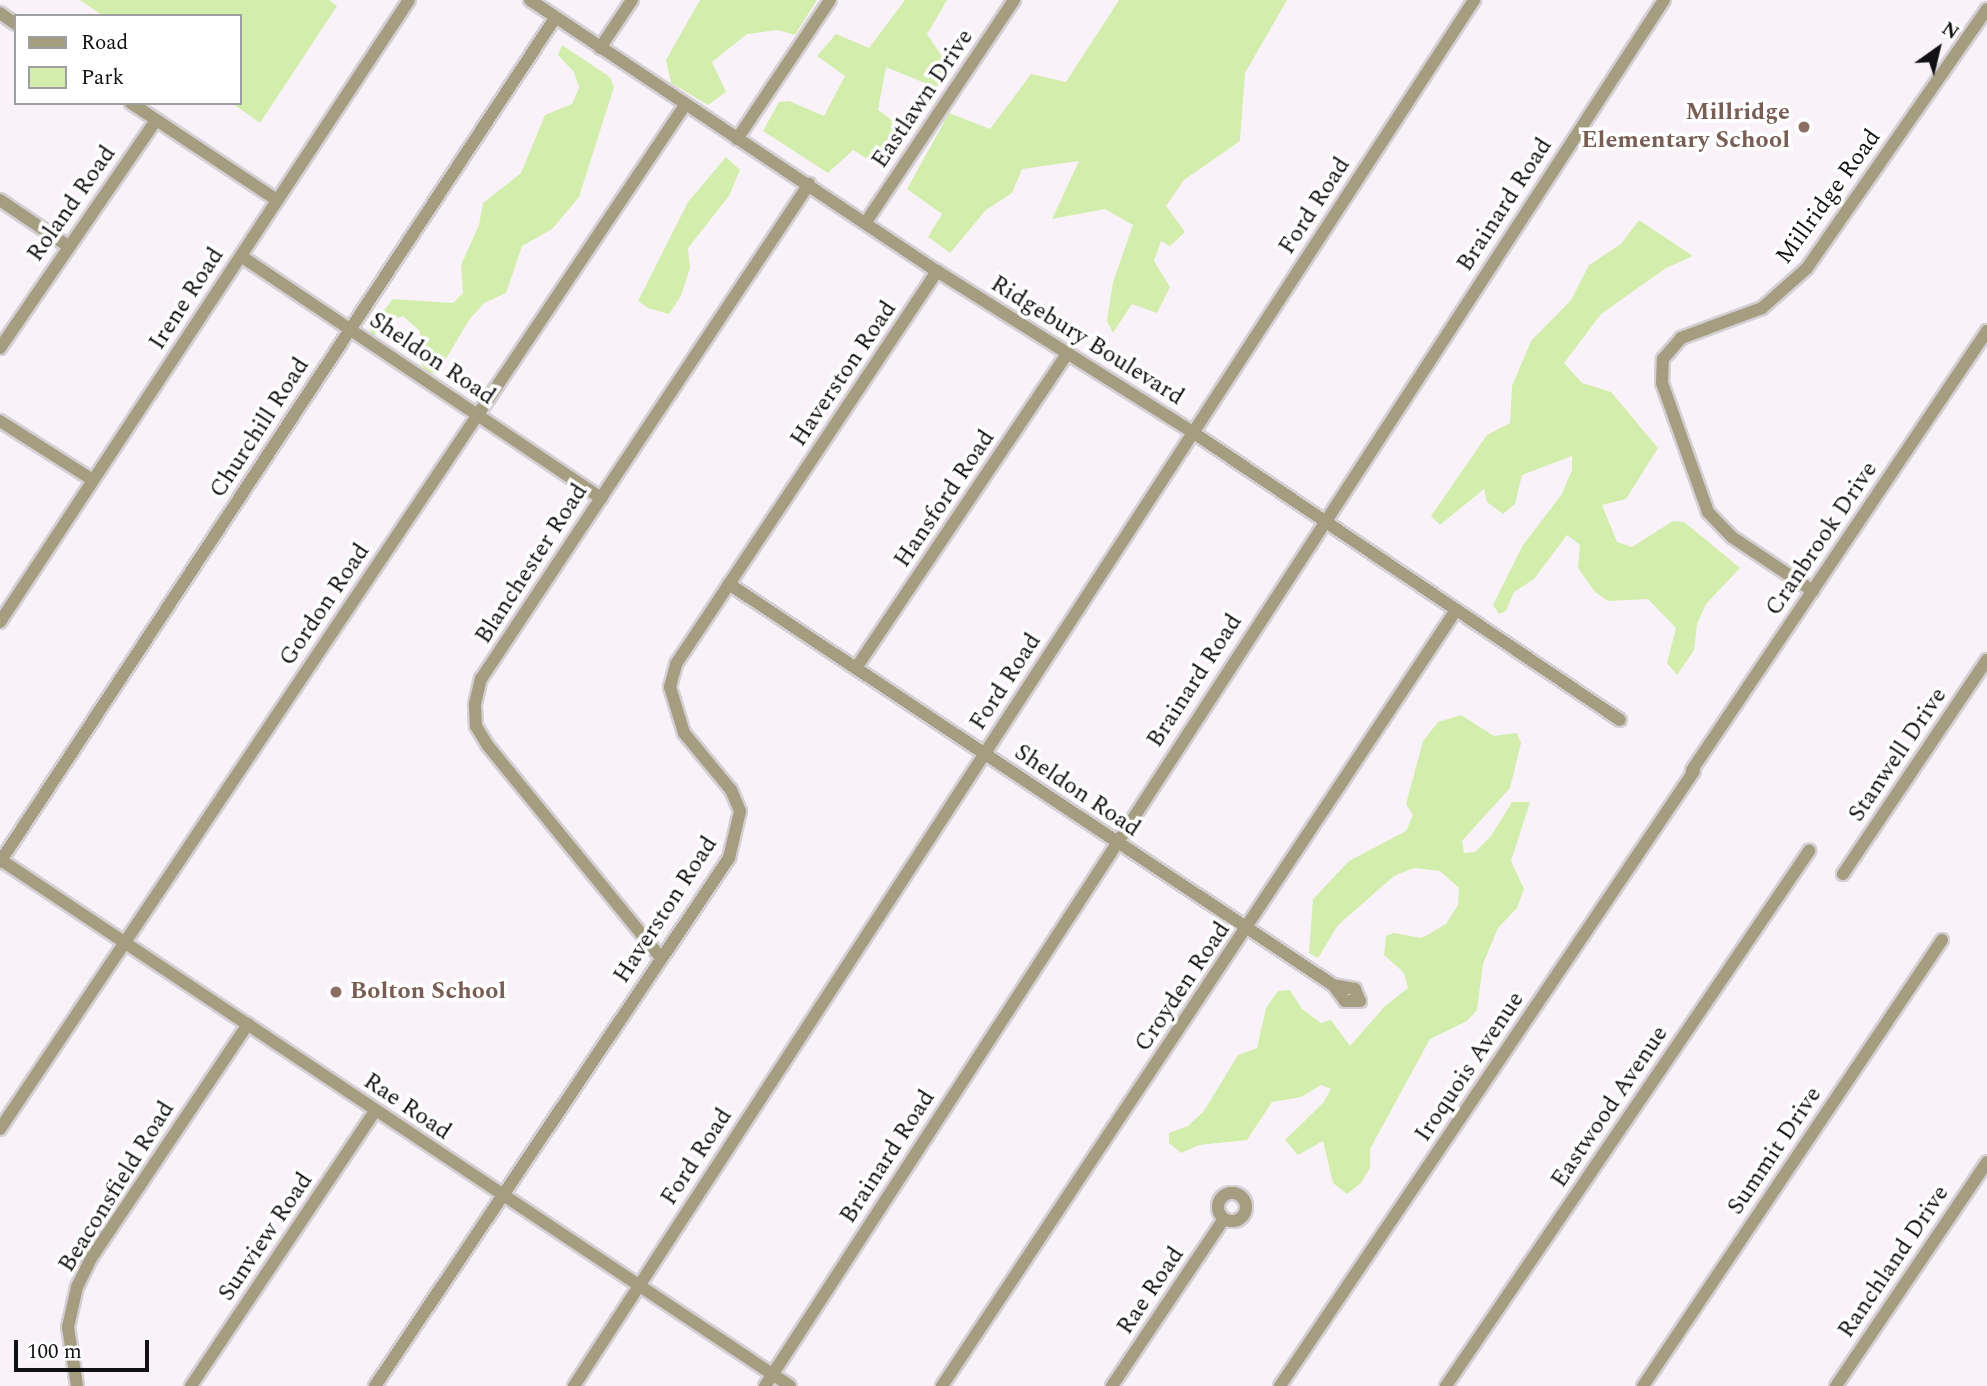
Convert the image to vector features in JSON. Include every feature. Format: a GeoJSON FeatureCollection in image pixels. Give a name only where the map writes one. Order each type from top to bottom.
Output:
{"type":"FeatureCollection","features":[{"type":"Feature","properties":{"kind":"street","name":"Irene Road"},"geometry":{"type":"LineString","coordinates":[[0,622],[409,0]]}},
{"type":"Feature","properties":{"kind":"street","name":"Ridgebury Boulevard"},"geometry":{"type":"LineString","coordinates":[[530,0],[937,271],[1191,431],[1620,720]]}},
{"type":"Feature","properties":{"kind":"street"},"geometry":{"type":"LineString","coordinates":[[600,48],[632,0]]}},
{"type":"Feature","properties":{"kind":"street"},"geometry":{"type":"LineString","coordinates":[[737,139],[830,0]]}},
{"type":"Feature","properties":{"kind":"street","name":"Eastlawn Drive"},"geometry":{"type":"LineString","coordinates":[[866,222],[1014,0]]}},
{"type":"Feature","properties":{"kind":"street","name":"Ford Road"},"geometry":{"type":"LineString","coordinates":[[574,1386],[1191,431],[1474,0]]}},
{"type":"Feature","properties":{"kind":"street","name":"Brainard Road"},"geometry":{"type":"LineString","coordinates":[[765,1386],[1117,844],[1322,520],[1664,0]]}},
{"type":"Feature","properties":{"kind":"street","name":"Millridge Road"},"geometry":{"type":"LineString","coordinates":[[1812,592],[1732,537],[1708,512],[1662,383],[1663,359],[1681,338],[1762,308],[1802,273],[1987,9]]}},
{"type":"Feature","properties":{"kind":"street","name":"Churchill Road"},"geometry":{"type":"LineString","coordinates":[[1,861],[555,18]]}},
{"type":"Feature","properties":{"kind":"street"},"geometry":{"type":"LineString","coordinates":[[134,105],[277,201]]}},
{"type":"Feature","properties":{"kind":"street","name":"Gordon Road"},"geometry":{"type":"LineString","coordinates":[[0,1129],[685,105]]}},
{"type":"Feature","properties":{"kind":"street","name":"Roland Road"},"geometry":{"type":"LineString","coordinates":[[0,348],[156,120]]}},
{"type":"Feature","properties":{"kind":"street","name":"Blanchester Road"},"geometry":{"type":"LineString","coordinates":[[661,958],[489,748],[476,726],[481,679],[809,184]]}},
{"type":"Feature","properties":{"kind":"street"},"geometry":{"type":"LineString","coordinates":[[0,200],[68,246]]}},
{"type":"Feature","properties":{"kind":"street","name":"Sheldon Road"},"geometry":{"type":"LineString","coordinates":[[241,256],[601,498]]}},
{"type":"Feature","properties":{"kind":"street","name":"Haverston Road"},"geometry":{"type":"LineString","coordinates":[[375,1386],[729,858],[738,833],[740,811],[731,790],[684,733],[670,687],[676,664],[937,271]]}},
{"type":"Feature","properties":{"kind":"street","name":"Cranbrook Drive"},"geometry":{"type":"LineString","coordinates":[[1693,770],[1987,331]]}},
{"type":"Feature","properties":{"kind":"street","name":"Hansford Road"},"geometry":{"type":"LineString","coordinates":[[856,668],[1068,353]]}},
{"type":"Feature","properties":{"kind":"street"},"geometry":{"type":"LineString","coordinates":[[0,421],[93,480]]}},
{"type":"Feature","properties":{"kind":"street","name":"Sheldon Road"},"geometry":{"type":"LineString","coordinates":[[729,584],[1117,844],[1334,985]]}},
{"type":"Feature","properties":{"kind":"street","name":"Croyden Road"},"geometry":{"type":"LineString","coordinates":[[942,1386],[1248,928],[1456,610]]}},
{"type":"Feature","properties":{"kind":"street","name":"Stanwell Drive"},"geometry":{"type":"LineString","coordinates":[[1843,874],[1987,660]]}},
{"type":"Feature","properties":{"kind":"street","name":"Iroquois Avenue"},"geometry":{"type":"LineString","coordinates":[[1280,1386],[1693,770]]}},
{"type":"Feature","properties":{"kind":"street","name":"Eastwood Avenue"},"geometry":{"type":"LineString","coordinates":[[1446,1386],[1809,851]]}},
{"type":"Feature","properties":{"kind":"street","name":"Rae Road"},"geometry":{"type":"LineString","coordinates":[[1,861],[790,1386]]}},
{"type":"Feature","properties":{"kind":"street","name":"Summit Drive"},"geometry":{"type":"LineString","coordinates":[[1643,1386],[1942,940]]}},
{"type":"Feature","properties":{"kind":"street","name":"Beaconsfield Road"},"geometry":{"type":"LineString","coordinates":[[77,1386],[68,1327],[77,1287],[90,1260],[248,1024]]}},
{"type":"Feature","properties":{"kind":"street","name":"Sunview Road"},"geometry":{"type":"LineString","coordinates":[[191,1386],[375,1111]]}},
{"type":"Feature","properties":{"kind":"street","name":"Ranchland Drive"},"geometry":{"type":"LineString","coordinates":[[1836,1386],[1987,1162]]}},
{"type":"Feature","properties":{"kind":"street","name":"Rae Road"},"geometry":{"type":"LineString","coordinates":[[1112,1386],[1224,1219]]}},
{"type":"Feature","properties":{"kind":"green space"},"geometry":{"type":"Polygon","coordinates":[[[80,0],[329,0],[337,6],[260,123],[235,105],[242,105],[242,14],[100,14],[80,0]]]}},
{"type":"Feature","properties":{"kind":"green space"},"geometry":{"type":"Polygon","coordinates":[[[700,0],[817,0],[795,35],[778,30],[747,34],[712,62],[726,92],[708,105],[671,83],[666,60],[700,0]]]}},
{"type":"Feature","properties":{"kind":"green space"},"geometry":{"type":"Polygon","coordinates":[[[905,0],[947,0],[927,34],[949,67],[937,88],[886,67],[878,110],[908,132],[884,169],[853,150],[828,173],[763,131],[779,102],[789,101],[824,116],[845,76],[817,56],[836,34],[869,48],[905,0]]]}},
{"type":"Feature","properties":{"kind":"green space"},"geometry":{"type":"Polygon","coordinates":[[[1119,0],[1287,0],[1245,73],[1240,141],[1184,180],[1166,206],[1185,232],[1170,246],[1161,241],[1154,261],[1170,287],[1157,313],[1132,304],[1113,333],[1107,321],[1113,282],[1133,225],[1105,209],[1052,219],[1079,161],[1022,169],[1012,193],[986,210],[950,253],[928,237],[942,214],[907,189],[949,113],[990,129],[1031,74],[1066,82],[1119,0]]]}},
{"type":"Feature","properties":{"kind":"green space"},"geometry":{"type":"Polygon","coordinates":[[[562,45],[610,77],[614,87],[579,197],[552,229],[522,246],[506,293],[484,303],[469,320],[437,374],[426,372],[419,361],[420,331],[403,316],[383,324],[374,336],[369,329],[393,299],[453,303],[463,293],[461,265],[479,225],[483,203],[521,173],[545,115],[572,104],[579,88],[574,72],[558,55],[562,45]]]}},
{"type":"Feature","properties":{"kind":"green space"},"geometry":{"type":"Polygon","coordinates":[[[726,157],[740,170],[729,196],[688,248],[690,268],[681,296],[669,314],[648,308],[638,301],[688,202],[726,157]]]}},
{"type":"Feature","properties":{"kind":"green space"},"geometry":{"type":"Polygon","coordinates":[[[1639,220],[1693,256],[1666,268],[1601,314],[1564,363],[1582,383],[1611,392],[1658,448],[1626,499],[1602,505],[1617,542],[1632,547],[1673,521],[1684,522],[1740,568],[1706,604],[1697,624],[1694,650],[1677,675],[1667,663],[1676,628],[1648,599],[1608,601],[1595,592],[1578,568],[1580,545],[1567,535],[1534,579],[1514,592],[1506,611],[1499,614],[1493,605],[1523,545],[1562,494],[1572,470],[1572,456],[1522,475],[1515,504],[1503,514],[1487,502],[1484,489],[1440,525],[1431,516],[1487,435],[1510,423],[1512,386],[1531,341],[1571,300],[1589,265],[1621,244],[1639,220]]]}},
{"type":"Feature","properties":{"kind":"green space"},"geometry":{"type":"Polygon","coordinates":[[[1461,715],[1494,736],[1517,733],[1521,743],[1510,788],[1462,841],[1464,853],[1475,852],[1491,836],[1512,802],[1530,802],[1511,861],[1524,889],[1517,908],[1498,928],[1483,964],[1477,1010],[1467,1021],[1430,1039],[1370,1149],[1370,1168],[1361,1183],[1347,1194],[1333,1183],[1323,1141],[1298,1155],[1285,1140],[1323,1103],[1331,1089],[1321,1085],[1301,1097],[1272,1102],[1247,1140],[1199,1145],[1181,1153],[1169,1143],[1169,1133],[1188,1126],[1204,1111],[1238,1055],[1257,1048],[1266,1008],[1278,991],[1290,990],[1302,1009],[1321,1023],[1331,1020],[1350,1046],[1385,1006],[1408,988],[1404,973],[1384,955],[1386,936],[1394,933],[1422,938],[1446,924],[1458,905],[1459,888],[1440,871],[1414,868],[1394,876],[1338,925],[1318,958],[1309,953],[1313,899],[1349,861],[1406,831],[1413,815],[1406,804],[1423,741],[1438,722],[1461,715]]]}},
{"type":"Feature","properties":{"kind":"place","name":"Millridge Elementary School"},"geometry":{"type":"Point","coordinates":[1804,127]}},
{"type":"Feature","properties":{"kind":"place","name":"Bolton School"},"geometry":{"type":"Point","coordinates":[336,992]}}]}
